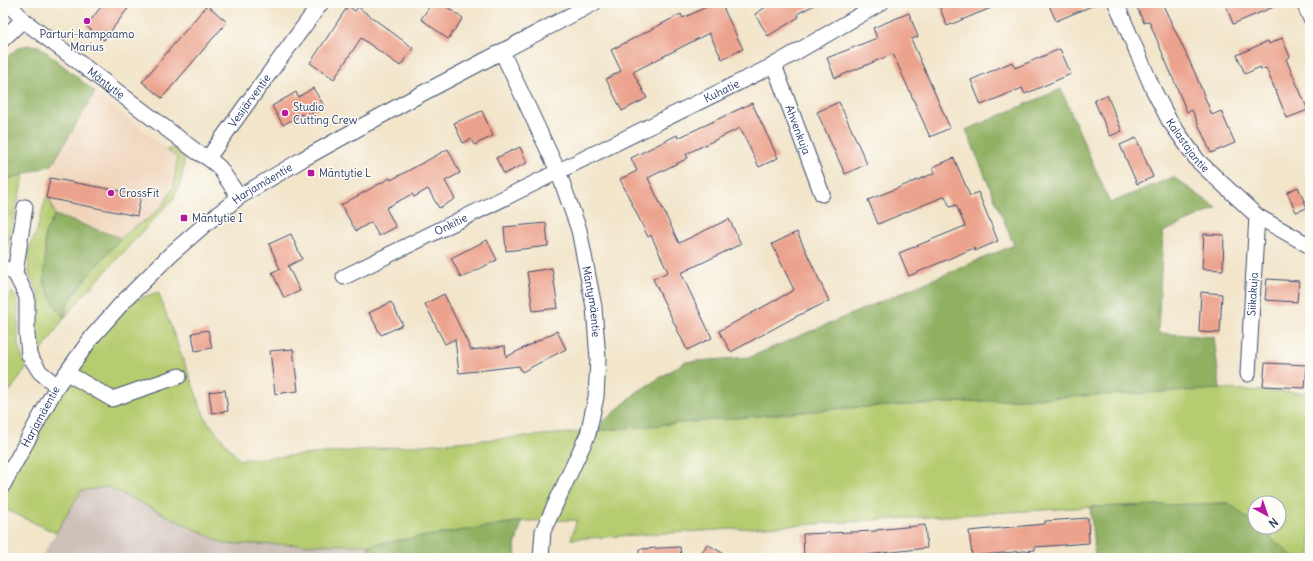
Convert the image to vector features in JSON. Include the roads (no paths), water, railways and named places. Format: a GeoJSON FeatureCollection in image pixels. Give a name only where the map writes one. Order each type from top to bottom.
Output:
{"type":"FeatureCollection","features":[{"type":"Feature","properties":{"kind":"street","name":"Mäntytie"},"geometry":{"type":"LineString","coordinates":[[10,3],[23,20],[197,152],[208,158]]}},
{"type":"Feature","properties":{"kind":"street","name":"Vesijärventie"},"geometry":{"type":"LineString","coordinates":[[208,158],[322,3]]}},
{"type":"Feature","properties":{"kind":"street","name":"Harjamäentie"},"geometry":{"type":"LineString","coordinates":[[3,484],[57,386],[92,337],[123,302],[171,254],[239,197],[302,159],[406,102],[594,3]]}},
{"type":"Feature","properties":{"kind":"street","name":"Kuhatie"},"geometry":{"type":"LineString","coordinates":[[558,171],[774,65],[881,3]]}},
{"type":"Feature","properties":{"kind":"street","name":"Kalastajantie"},"geometry":{"type":"LineString","coordinates":[[1116,3],[1153,89],[1169,120],[1198,161],[1257,216],[1310,246]]}},
{"type":"Feature","properties":{"kind":"street"},"geometry":{"type":"LineString","coordinates":[[1304,3],[1310,17]]}},
{"type":"Feature","properties":{"kind":"street"},"geometry":{"type":"LineString","coordinates":[[3,39],[23,20]]}},
{"type":"Feature","properties":{"kind":"street","name":"Mäntymäentie"},"geometry":{"type":"LineString","coordinates":[[502,52],[558,171],[579,230],[594,307],[598,359],[596,397],[588,434],[543,531],[541,558]]}},
{"type":"Feature","properties":{"kind":"street","name":"Ahvenkuja"},"geometry":{"type":"LineString","coordinates":[[774,65],[822,194]]}},
{"type":"Feature","properties":{"kind":"street"},"geometry":{"type":"LineString","coordinates":[[208,158],[219,166],[239,197]]}},
{"type":"Feature","properties":{"kind":"street","name":"Onkitie"},"geometry":{"type":"LineString","coordinates":[[344,277],[558,171]]}},
{"type":"Feature","properties":{"kind":"street"},"geometry":{"type":"LineString","coordinates":[[25,207],[9,271],[27,297],[27,334],[29,355],[40,372],[57,386]]}},
{"type":"Feature","properties":{"kind":"street","name":"Siikakuja"},"geometry":{"type":"LineString","coordinates":[[1248,374],[1257,216]]}},
{"type":"Feature","properties":{"kind":"street"},"geometry":{"type":"LineString","coordinates":[[67,373],[112,399],[179,376]]}},
{"type":"Feature","properties":{"kind":"place","name":"Parturi-kampaamo Marius"},"geometry":{"type":"Point","coordinates":[87,21]}},
{"type":"Feature","properties":{"kind":"place","name":"Studio Cutting Crew"},"geometry":{"type":"Point","coordinates":[285,113]}},
{"type":"Feature","properties":{"kind":"place","name":"Mäntytie L"},"geometry":{"type":"Point","coordinates":[311,173]}},
{"type":"Feature","properties":{"kind":"place","name":"CrossFit"},"geometry":{"type":"Point","coordinates":[111,193]}},
{"type":"Feature","properties":{"kind":"place","name":"Mäntytie I"},"geometry":{"type":"Point","coordinates":[184,218]}}]}
